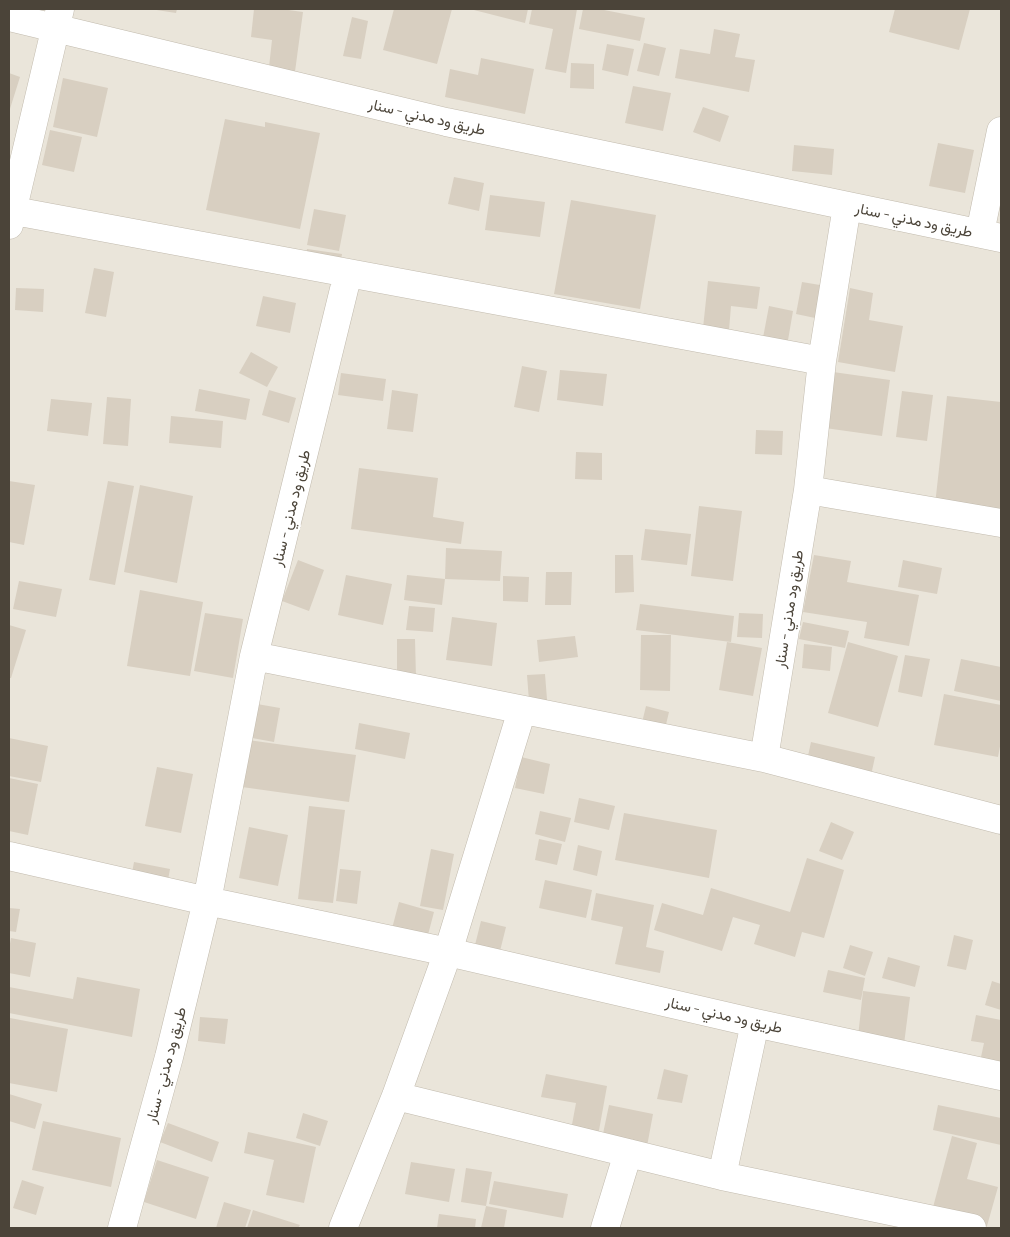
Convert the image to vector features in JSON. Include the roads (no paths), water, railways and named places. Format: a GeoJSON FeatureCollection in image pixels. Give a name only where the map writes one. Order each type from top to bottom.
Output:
{"type":"FeatureCollection","features":[{"type":"Feature","properties":{"kind":"street","name":"طريق ود مدني - سنار"},"geometry":{"type":"LineString","coordinates":[[9,17],[58,18],[446,122],[991,236],[1001,131]]}},
{"type":"Feature","properties":{"kind":"street"},"geometry":{"type":"LineString","coordinates":[[58,18],[10,215],[348,273],[822,362]]}},
{"type":"Feature","properties":{"kind":"street","name":"طريق ود مدني - سنار"},"geometry":{"type":"LineString","coordinates":[[764,758],[808,490],[822,362],[847,206]]}},
{"type":"Feature","properties":{"kind":"street","name":"طريق ود مدني - سنار"},"geometry":{"type":"LineString","coordinates":[[122,1228],[169,1057],[207,901],[254,656],[348,273]]}},
{"type":"Feature","properties":{"kind":"street"},"geometry":{"type":"LineString","coordinates":[[808,490],[1001,524]]}},
{"type":"Feature","properties":{"kind":"street"},"geometry":{"type":"LineString","coordinates":[[254,656],[764,758],[1001,820]]}},
{"type":"Feature","properties":{"kind":"street"},"geometry":{"type":"LineString","coordinates":[[343,1228],[396,1096],[448,952],[522,710]]}},
{"type":"Feature","properties":{"kind":"street","name":"طريق ود مدني - سنار"},"geometry":{"type":"LineString","coordinates":[[9,856],[207,901],[448,952],[755,1023],[1001,1076]]}},
{"type":"Feature","properties":{"kind":"street"},"geometry":{"type":"LineString","coordinates":[[722,1176],[755,1023]]}},
{"type":"Feature","properties":{"kind":"street"},"geometry":{"type":"LineString","coordinates":[[396,1096],[722,1176],[972,1228]]}},
{"type":"Feature","properties":{"kind":"street"},"geometry":{"type":"LineString","coordinates":[[605,1228],[628,1153]]}}]}
